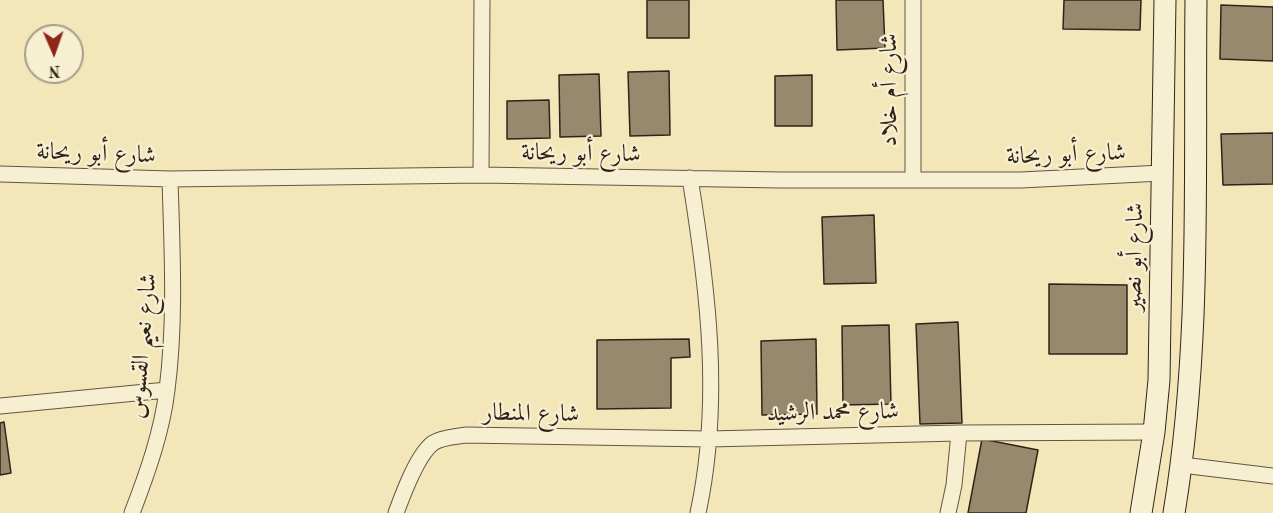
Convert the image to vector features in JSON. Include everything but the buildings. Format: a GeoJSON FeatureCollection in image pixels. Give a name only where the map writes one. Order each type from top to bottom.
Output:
{"type":"FeatureCollection","features":[{"type":"Feature","properties":{"kind":"main road","name":"شارع أبو نصير"},"geometry":{"type":"LineString","coordinates":[[1141,513],[1154,432],[1159,380],[1165,0]]}},
{"type":"Feature","properties":{"kind":"main road"},"geometry":{"type":"LineString","coordinates":[[1174,513],[1182,465],[1190,384],[1196,176],[1196,0]]}},
{"type":"Feature","properties":{"kind":"street"},"geometry":{"type":"LineString","coordinates":[[481,175],[482,0]]}},
{"type":"Feature","properties":{"kind":"street","name":"شارع أم خلاد"},"geometry":{"type":"LineString","coordinates":[[913,0],[913,180]]}},
{"type":"Feature","properties":{"kind":"street","name":"شارع أبو ريحانة"},"geometry":{"type":"LineString","coordinates":[[0,174],[170,179],[481,175],[1021,180],[1162,173]]}},
{"type":"Feature","properties":{"kind":"street"},"geometry":{"type":"LineString","coordinates":[[690,178],[701,250],[711,343],[709,439],[698,513]]}},
{"type":"Feature","properties":{"kind":"street","name":"شارع نعيم القسوس"},"geometry":{"type":"LineString","coordinates":[[132,513],[158,434],[167,390],[171,335],[170,179]]}},
{"type":"Feature","properties":{"kind":"street"},"geometry":{"type":"LineString","coordinates":[[0,406],[167,390]]}},
{"type":"Feature","properties":{"kind":"street","name":"شارع محمد الرشيد"},"geometry":{"type":"LineString","coordinates":[[709,439],[959,433],[1154,432]]}},
{"type":"Feature","properties":{"kind":"street"},"geometry":{"type":"LineString","coordinates":[[948,513],[954,485],[959,433]]}},
{"type":"Feature","properties":{"kind":"street","name":"شارع المنطار"},"geometry":{"type":"LineString","coordinates":[[396,513],[403,493],[425,451],[434,442],[445,438],[465,435],[709,439]]}},
{"type":"Feature","properties":{"kind":"street"},"geometry":{"type":"LineString","coordinates":[[1182,465],[1273,476]]}}]}
